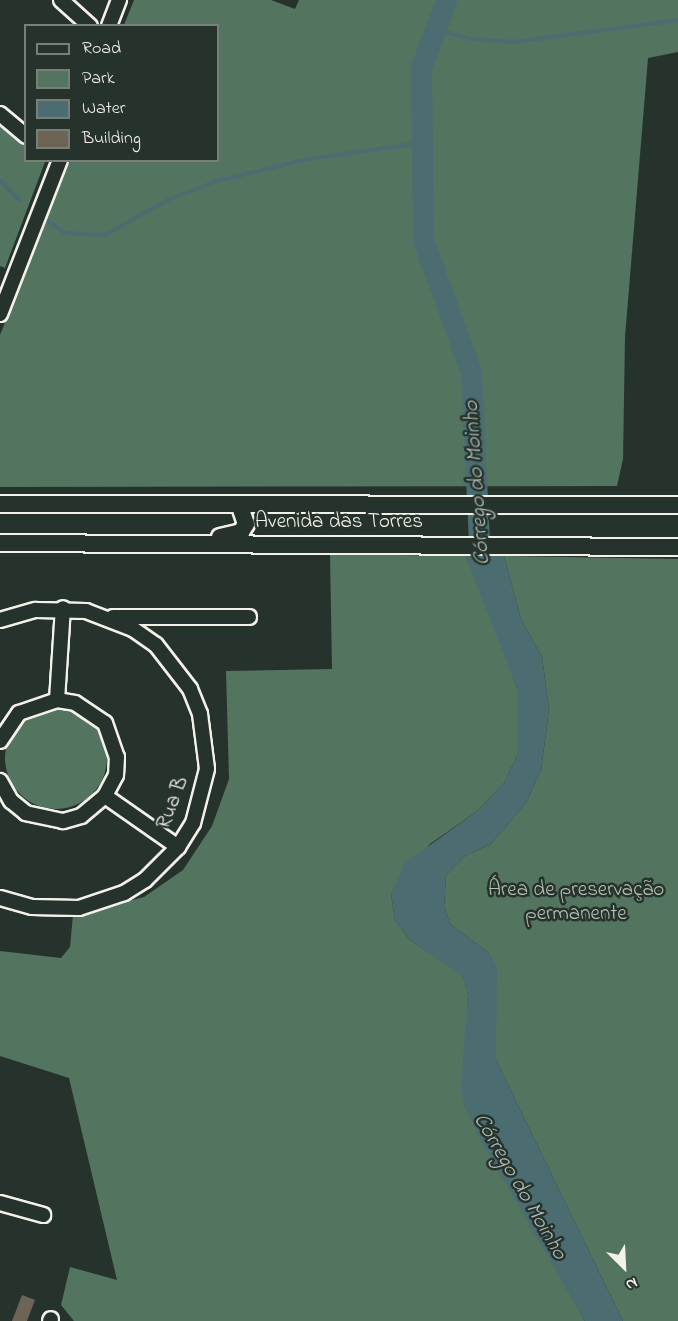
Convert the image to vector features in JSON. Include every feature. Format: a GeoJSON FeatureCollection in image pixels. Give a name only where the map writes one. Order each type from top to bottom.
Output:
{"type":"FeatureCollection","features":[{"type":"Feature","properties":{"kind":"main road","name":"Avenida das Torres"},"geometry":{"type":"LineString","coordinates":[[0,504],[678,505]]}},
{"type":"Feature","properties":{"kind":"main road"},"geometry":{"type":"LineString","coordinates":[[88,543],[122,536],[234,537],[246,524],[239,504]]}},
{"type":"Feature","properties":{"kind":"main road","name":"Avenida das Torres"},"geometry":{"type":"LineString","coordinates":[[0,543],[585,544],[678,547]]}},
{"type":"Feature","properties":{"kind":"street"},"geometry":{"type":"LineString","coordinates":[[61,0],[88,24]]}},
{"type":"Feature","properties":{"kind":"street"},"geometry":{"type":"LineString","coordinates":[[110,24],[119,0]]}},
{"type":"Feature","properties":{"kind":"street"},"geometry":{"type":"LineString","coordinates":[[0,114],[24,134]]}},
{"type":"Feature","properties":{"kind":"street"},"geometry":{"type":"LineString","coordinates":[[0,314],[57,162]]}},
{"type":"Feature","properties":{"kind":"street"},"geometry":{"type":"LineString","coordinates":[[0,273],[14,278]]}},
{"type":"Feature","properties":{"kind":"street"},"geometry":{"type":"LineString","coordinates":[[57,700],[63,609]]}},
{"type":"Feature","properties":{"kind":"street","name":"Rua B"},"geometry":{"type":"LineString","coordinates":[[0,620],[63,609],[108,617],[249,616]]}},
{"type":"Feature","properties":{"kind":"street","name":"Rua B"},"geometry":{"type":"LineString","coordinates":[[0,898],[56,909],[102,902],[145,880],[178,847],[202,797],[207,760],[201,714],[190,689],[169,659],[133,629],[108,617]]}},
{"type":"Feature","properties":{"kind":"street"},"geometry":{"type":"LineString","coordinates":[[0,741],[19,713],[57,700],[91,711],[114,739],[116,775],[105,796],[81,816],[44,820],[26,813],[0,784]]}},
{"type":"Feature","properties":{"kind":"street"},"geometry":{"type":"LineString","coordinates":[[105,796],[178,847]]}},
{"type":"Feature","properties":{"kind":"street"},"geometry":{"type":"LineString","coordinates":[[0,1203],[43,1215]]}},
{"type":"Feature","properties":{"kind":"green space"},"geometry":{"type":"Polygon","coordinates":[[[134,0],[271,0],[295,9],[299,0],[678,0],[678,52],[648,58],[625,337],[623,459],[617,486],[0,487],[0,335],[70,162],[219,162],[219,24],[124,24],[134,0]]]}},
{"type":"Feature","properties":{"kind":"green space"},"geometry":{"type":"Polygon","coordinates":[[[0,123],[24,144],[24,162],[45,162],[5,268],[0,266],[0,123]]]}},
{"type":"Feature","properties":{"kind":"green space"},"geometry":{"type":"Polygon","coordinates":[[[330,554],[466,556],[501,639],[517,689],[517,756],[504,783],[476,812],[430,844],[391,894],[395,920],[410,940],[463,975],[468,995],[464,1104],[585,1321],[74,1321],[61,1305],[70,1267],[117,1280],[69,1078],[0,1056],[0,951],[61,958],[70,947],[73,915],[144,897],[183,870],[212,826],[229,779],[226,671],[332,669],[330,554]]]}},
{"type":"Feature","properties":{"kind":"green space","name":"Área de preservação permanente"},"geometry":{"type":"Polygon","coordinates":[[[504,556],[678,559],[678,1321],[623,1321],[496,1060],[489,953],[450,924],[444,907],[446,875],[465,856],[491,844],[526,803],[541,770],[549,709],[542,657],[521,619],[504,556]]]}},
{"type":"Feature","properties":{"kind":"green space"},"geometry":{"type":"Polygon","coordinates":[[[56,707],[75,711],[92,722],[103,739],[107,758],[103,777],[92,794],[75,805],[56,809],[37,805],[20,794],[9,777],[5,758],[9,739],[20,722],[37,711],[56,707]]]}},
{"type":"Feature","properties":{"kind":"water"},"geometry":{"type":"Polygon","coordinates":[[[466,556],[504,556],[521,619],[542,657],[549,709],[541,770],[526,803],[491,844],[465,856],[446,875],[444,907],[450,924],[489,953],[497,968],[496,1060],[623,1321],[585,1321],[480,1139],[464,1104],[461,1086],[468,995],[463,976],[410,940],[395,920],[391,894],[405,863],[476,812],[504,783],[517,756],[517,689],[466,556]]]}},
{"type":"Feature","properties":{"kind":"building"},"geometry":{"type":"Polygon","coordinates":[[[22,1295],[35,1300],[27,1321],[12,1321],[22,1295]]]}},
{"type":"Feature","properties":{"kind":"waterway","name":"Córrego do Moinho"},"geometry":{"type":"LineString","coordinates":[[446,0],[421,68],[423,240],[471,372],[480,564],[488,583]]}},
{"type":"Feature","properties":{"kind":"waterway"},"geometry":{"type":"LineString","coordinates":[[435,29],[471,39],[514,42],[678,20]]}},
{"type":"Feature","properties":{"kind":"waterway"},"geometry":{"type":"LineString","coordinates":[[46,220],[65,233],[105,235],[168,200],[217,181],[308,159],[421,143]]}},
{"type":"Feature","properties":{"kind":"waterway"},"geometry":{"type":"LineString","coordinates":[[0,180],[19,200]]}}]}
